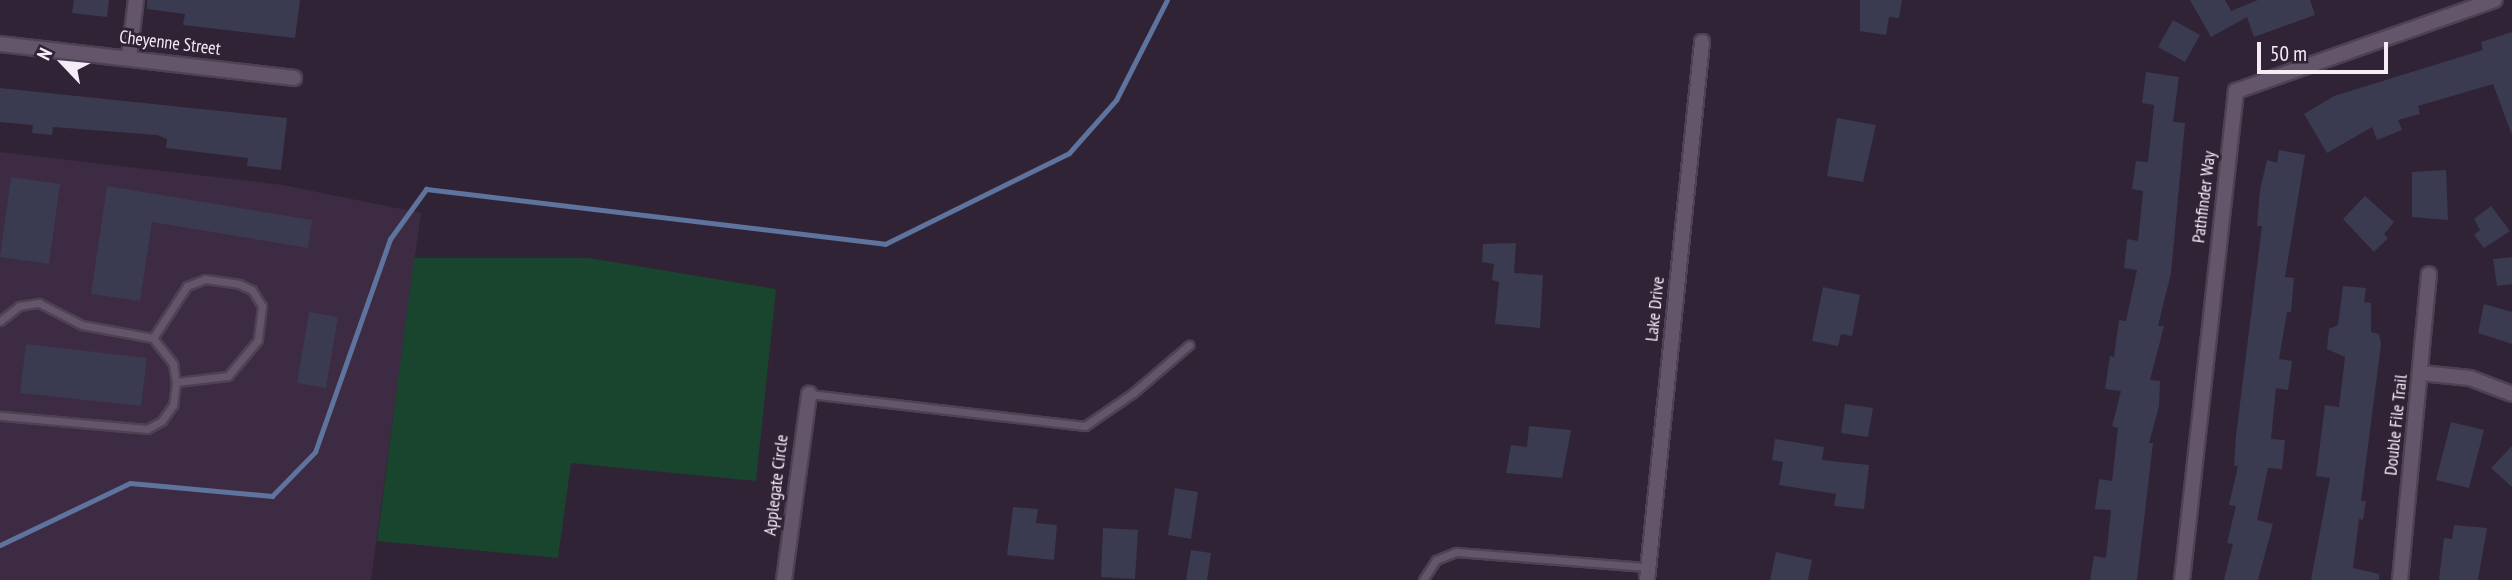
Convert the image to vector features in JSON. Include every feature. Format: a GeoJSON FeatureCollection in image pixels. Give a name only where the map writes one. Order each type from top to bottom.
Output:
{"type":"FeatureCollection","features":[{"type":"Feature","properties":{"kind":"street"},"geometry":{"type":"LineString","coordinates":[[128,56],[136,0]]}},
{"type":"Feature","properties":{"kind":"street","name":"Pathfinder Way"},"geometry":{"type":"LineString","coordinates":[[2182,580],[2236,92],[2494,0]]}},
{"type":"Feature","properties":{"kind":"street","name":"Lake Drive"},"geometry":{"type":"LineString","coordinates":[[1648,574],[1702,42]]}},
{"type":"Feature","properties":{"kind":"street","name":"Cheyenne Street"},"geometry":{"type":"LineString","coordinates":[[0,44],[128,56],[294,78]]}},
{"type":"Feature","properties":{"kind":"street","name":"Double File Trail"},"geometry":{"type":"LineString","coordinates":[[2400,580],[2429,274]]}},
{"type":"Feature","properties":{"kind":"street"},"geometry":{"type":"LineString","coordinates":[[2421,373],[2470,378],[2512,394]]}},
{"type":"Feature","properties":{"kind":"street","name":"Applegate Circle"},"geometry":{"type":"LineString","coordinates":[[784,580],[809,394]]}},
{"type":"Feature","properties":{"kind":"lane"},"geometry":{"type":"LineString","coordinates":[[153,338],[187,286],[205,279],[239,284],[252,290],[262,306],[258,340],[228,376],[176,382]]}},
{"type":"Feature","properties":{"kind":"lane"},"geometry":{"type":"LineString","coordinates":[[0,321],[19,306],[39,303],[82,325],[153,338],[173,364],[176,382],[173,405],[162,421],[147,429],[0,416]]}},
{"type":"Feature","properties":{"kind":"lane"},"geometry":{"type":"LineString","coordinates":[[809,394],[1085,426],[1133,393],[1189,345]]}},
{"type":"Feature","properties":{"kind":"lane"},"geometry":{"type":"LineString","coordinates":[[1423,580],[1436,560],[1456,552],[1648,574]]}},
{"type":"Feature","properties":{"kind":"shaded area"},"geometry":{"type":"Polygon","coordinates":[[[0,152],[283,185],[421,213],[371,580],[0,580],[0,152]]]}},
{"type":"Feature","properties":{"kind":"green space"},"geometry":{"type":"Polygon","coordinates":[[[414,258],[589,258],[776,289],[756,481],[571,463],[558,558],[377,541],[414,258]]]}},
{"type":"Feature","properties":{"kind":"building"},"geometry":{"type":"Polygon","coordinates":[[[74,0],[109,0],[107,17],[72,13],[74,0]]]}},
{"type":"Feature","properties":{"kind":"building"},"geometry":{"type":"Polygon","coordinates":[[[147,0],[300,0],[295,38],[183,25],[185,14],[147,9],[147,0]]]}},
{"type":"Feature","properties":{"kind":"building"},"geometry":{"type":"Polygon","coordinates":[[[1860,0],[1902,0],[1899,18],[1889,17],[1886,35],[1860,31],[1860,0]]]}},
{"type":"Feature","properties":{"kind":"building"},"geometry":{"type":"Polygon","coordinates":[[[2190,0],[2225,0],[2231,11],[2258,0],[2310,0],[2315,15],[2254,37],[2247,17],[2211,37],[2190,0]]]}},
{"type":"Feature","properties":{"kind":"building"},"geometry":{"type":"Polygon","coordinates":[[[2173,20],[2200,35],[2185,62],[2158,47],[2173,20]]]}},
{"type":"Feature","properties":{"kind":"building"},"geometry":{"type":"Polygon","coordinates":[[[2512,32],[2512,135],[2493,84],[2418,106],[2420,114],[2398,120],[2402,130],[2377,140],[2372,127],[2327,153],[2304,114],[2334,96],[2483,50],[2481,42],[2512,32]]]}},
{"type":"Feature","properties":{"kind":"building"},"geometry":{"type":"Polygon","coordinates":[[[2146,72],[2179,77],[2173,122],[2185,123],[2171,273],[2158,326],[2164,326],[2150,380],[2160,381],[2159,406],[2149,443],[2153,443],[2137,580],[2090,580],[2094,556],[2106,558],[2111,510],[2095,509],[2099,479],[2112,481],[2118,428],[2112,426],[2121,391],[2105,389],[2110,356],[2114,357],[2119,320],[2126,321],[2137,270],[2124,268],[2127,239],[2138,241],[2143,191],[2132,189],[2136,161],[2148,162],[2154,105],[2142,103],[2146,72]]]}},
{"type":"Feature","properties":{"kind":"building"},"geometry":{"type":"Polygon","coordinates":[[[0,88],[287,118],[281,170],[247,166],[248,158],[166,148],[167,139],[157,135],[53,127],[52,135],[32,133],[33,125],[0,122],[0,88]]]}},
{"type":"Feature","properties":{"kind":"building"},"geometry":{"type":"Polygon","coordinates":[[[1837,118],[1876,125],[1863,182],[1827,176],[1837,118]]]}},
{"type":"Feature","properties":{"kind":"building"},"geometry":{"type":"Polygon","coordinates":[[[2279,150],[2305,155],[2285,277],[2294,278],[2291,312],[2287,312],[2279,359],[2292,361],[2288,390],[2276,388],[2271,439],[2285,440],[2282,469],[2268,468],[2257,520],[2273,524],[2258,580],[2224,580],[2233,544],[2227,543],[2236,506],[2229,505],[2238,466],[2234,466],[2236,436],[2262,226],[2257,226],[2260,190],[2267,160],[2277,163],[2279,150]]]}},
{"type":"Feature","properties":{"kind":"building"},"geometry":{"type":"Polygon","coordinates":[[[2446,170],[2448,220],[2412,217],[2412,172],[2446,170]]]}},
{"type":"Feature","properties":{"kind":"building"},"geometry":{"type":"Polygon","coordinates":[[[11,177],[60,184],[49,264],[0,257],[11,177]]]}},
{"type":"Feature","properties":{"kind":"building"},"geometry":{"type":"Polygon","coordinates":[[[107,186],[312,220],[308,248],[152,222],[140,301],[91,294],[107,186]]]}},
{"type":"Feature","properties":{"kind":"building"},"geometry":{"type":"Polygon","coordinates":[[[2365,196],[2394,222],[2384,234],[2388,238],[2374,252],[2343,219],[2365,196]]]}},
{"type":"Feature","properties":{"kind":"building"},"geometry":{"type":"Polygon","coordinates":[[[2491,206],[2510,231],[2484,248],[2474,235],[2480,230],[2474,219],[2491,206]]]}},
{"type":"Feature","properties":{"kind":"building"},"geometry":{"type":"Polygon","coordinates":[[[1516,243],[1514,273],[1543,275],[1540,328],[1495,324],[1499,282],[1492,280],[1494,264],[1482,262],[1483,244],[1516,243]]]}},
{"type":"Feature","properties":{"kind":"building"},"geometry":{"type":"Polygon","coordinates":[[[2512,257],[2512,284],[2497,286],[2493,259],[2512,257]]]}},
{"type":"Feature","properties":{"kind":"building"},"geometry":{"type":"Polygon","coordinates":[[[2343,286],[2366,288],[2364,302],[2371,303],[2371,332],[2379,334],[2381,344],[2361,501],[2366,501],[2363,520],[2359,519],[2353,568],[2379,574],[2379,580],[2311,580],[2330,478],[2316,476],[2325,405],[2339,407],[2345,357],[2327,349],[2329,329],[2338,325],[2343,286]]]}},
{"type":"Feature","properties":{"kind":"building"},"geometry":{"type":"Polygon","coordinates":[[[1823,287],[1860,295],[1852,336],[1841,334],[1838,346],[1812,341],[1823,287]]]}},
{"type":"Feature","properties":{"kind":"building"},"geometry":{"type":"Polygon","coordinates":[[[2484,304],[2512,312],[2512,344],[2478,333],[2484,304]]]}},
{"type":"Feature","properties":{"kind":"building"},"geometry":{"type":"Polygon","coordinates":[[[309,312],[338,317],[326,388],[297,383],[309,312]]]}},
{"type":"Feature","properties":{"kind":"building"},"geometry":{"type":"Polygon","coordinates":[[[26,344],[147,358],[141,406],[20,393],[26,344]]]}},
{"type":"Feature","properties":{"kind":"building"},"geometry":{"type":"Polygon","coordinates":[[[1845,404],[1873,408],[1868,437],[1841,433],[1845,404]]]}},
{"type":"Feature","properties":{"kind":"building"},"geometry":{"type":"Polygon","coordinates":[[[2451,422],[2484,430],[2469,488],[2436,480],[2451,422]]]}},
{"type":"Feature","properties":{"kind":"building"},"geometry":{"type":"Polygon","coordinates":[[[1529,426],[1571,430],[1562,478],[1506,473],[1511,445],[1527,447],[1529,426]]]}},
{"type":"Feature","properties":{"kind":"building"},"geometry":{"type":"Polygon","coordinates":[[[1775,439],[1824,447],[1822,460],[1869,465],[1864,509],[1834,506],[1836,494],[1779,485],[1783,462],[1772,460],[1775,439]]]}},
{"type":"Feature","properties":{"kind":"building"},"geometry":{"type":"Polygon","coordinates":[[[2512,446],[2512,487],[2491,468],[2512,446]]]}},
{"type":"Feature","properties":{"kind":"building"},"geometry":{"type":"Polygon","coordinates":[[[1175,488],[1198,492],[1191,539],[1168,535],[1175,488]]]}},
{"type":"Feature","properties":{"kind":"building"},"geometry":{"type":"Polygon","coordinates":[[[1013,507],[1038,509],[1036,523],[1057,525],[1054,560],[1007,555],[1013,507]]]}},
{"type":"Feature","properties":{"kind":"building"},"geometry":{"type":"Polygon","coordinates":[[[2454,525],[2487,528],[2478,580],[2439,580],[2444,538],[2452,539],[2454,525]]]}},
{"type":"Feature","properties":{"kind":"building"},"geometry":{"type":"Polygon","coordinates":[[[1103,528],[1138,530],[1135,579],[1101,577],[1103,528]]]}},
{"type":"Feature","properties":{"kind":"building"},"geometry":{"type":"Polygon","coordinates":[[[1191,550],[1211,553],[1207,580],[1186,580],[1191,550]]]}},
{"type":"Feature","properties":{"kind":"building"},"geometry":{"type":"Polygon","coordinates":[[[1776,552],[1812,560],[1808,580],[1770,580],[1776,552]]]}},
{"type":"Feature","properties":{"kind":"waterway"},"geometry":{"type":"LineString","coordinates":[[0,545],[130,483],[272,496],[315,452],[390,239],[426,189],[885,244],[1069,153],[1116,100],[1167,0]]}}]}
